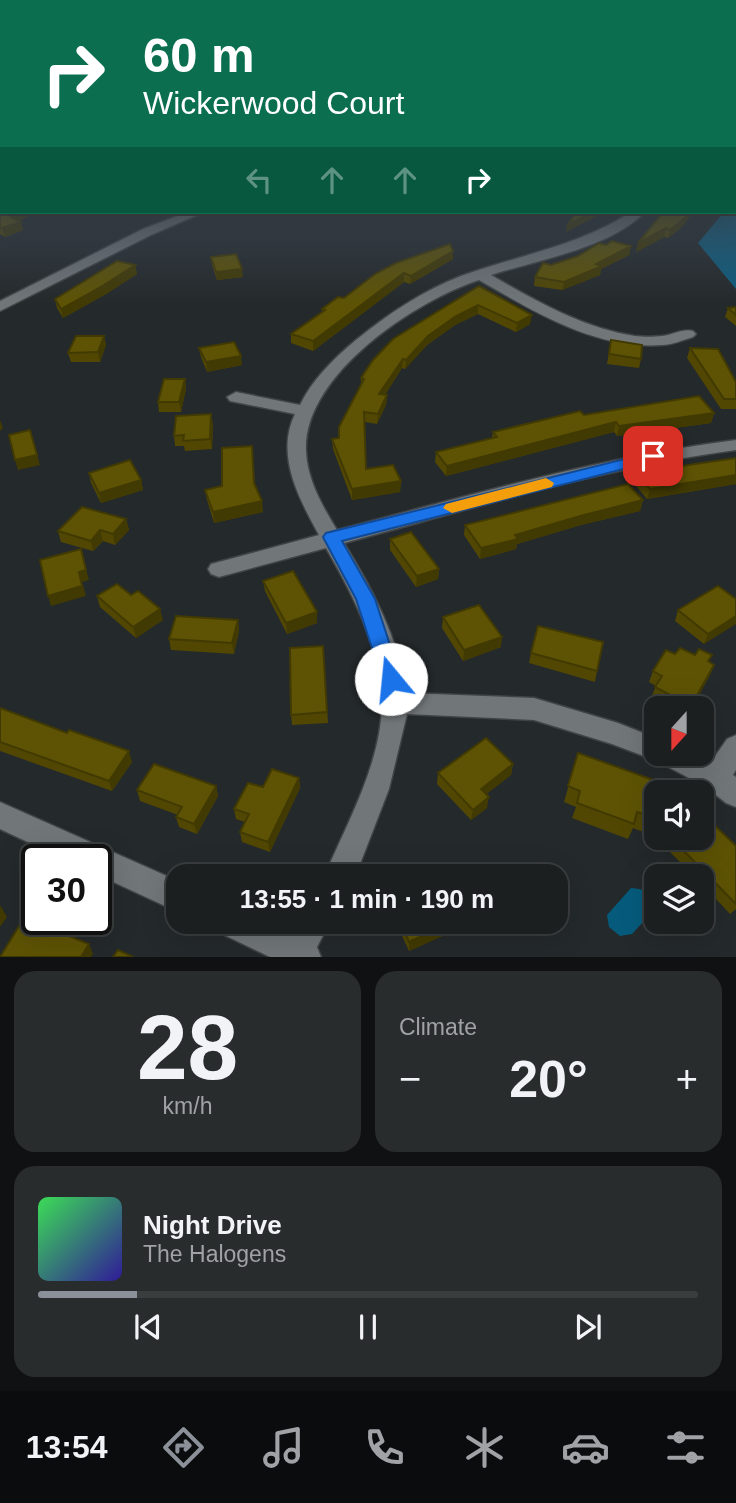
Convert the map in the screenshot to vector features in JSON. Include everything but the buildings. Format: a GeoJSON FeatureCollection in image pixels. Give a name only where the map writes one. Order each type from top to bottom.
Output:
{"type":"FeatureCollection","features":[{"type":"Feature","properties":{"kind":"street"},"geometry":{"type":"LineString","coordinates":[[0,307],[147,232],[189,216]]}},
{"type":"Feature","properties":{"kind":"street"},"geometry":{"type":"LineString","coordinates":[[344,864],[375,785],[396,703],[376,628],[365,599],[332,537],[312,508],[302,481],[297,439],[298,427],[305,411],[314,395],[341,362],[369,338],[424,300],[481,275],[571,247],[617,227],[634,216]]}},
{"type":"Feature","properties":{"kind":"street"},"geometry":{"type":"LineString","coordinates":[[481,275],[548,314],[594,330],[651,340],[674,340],[688,334]]}},
{"type":"Feature","properties":{"kind":"street"},"geometry":{"type":"LineString","coordinates":[[236,397],[305,411]]}},
{"type":"Feature","properties":{"kind":"street"},"geometry":{"type":"LineString","coordinates":[[219,569],[599,468],[675,453],[736,445]]}},
{"type":"Feature","properties":{"kind":"street"},"geometry":{"type":"LineString","coordinates":[[396,703],[534,709],[618,734],[644,745]]}},
{"type":"Feature","properties":{"kind":"street"},"geometry":{"type":"LineString","coordinates":[[689,766],[726,786],[736,747]]}},
{"type":"Feature","properties":{"kind":"street"},"geometry":{"type":"LineString","coordinates":[[0,816],[166,892]]}},
{"type":"Feature","properties":{"kind":"street"},"geometry":{"type":"LineString","coordinates":[[257,934],[301,954],[309,934]]}},
{"type":"Feature","properties":{"kind":"shaded area"},"geometry":{"type":"Polygon","coordinates":[[[721,216],[736,216],[736,289],[698,243],[721,216]]]}},
{"type":"Feature","properties":{"kind":"shaded area"},"geometry":{"type":"Polygon","coordinates":[[[631,888],[644,890],[644,921],[632,934],[620,936],[609,927],[607,915],[631,888]]]}},
{"type":"Feature","properties":{"kind":"slow traffic"},"geometry":{"type":"LineString","coordinates":[[452,508],[546,483]]}},
{"type":"Feature","properties":{"kind":"route"},"geometry":{"type":"LineString","coordinates":[[391,679],[365,599],[332,537],[653,456]]}}]}
